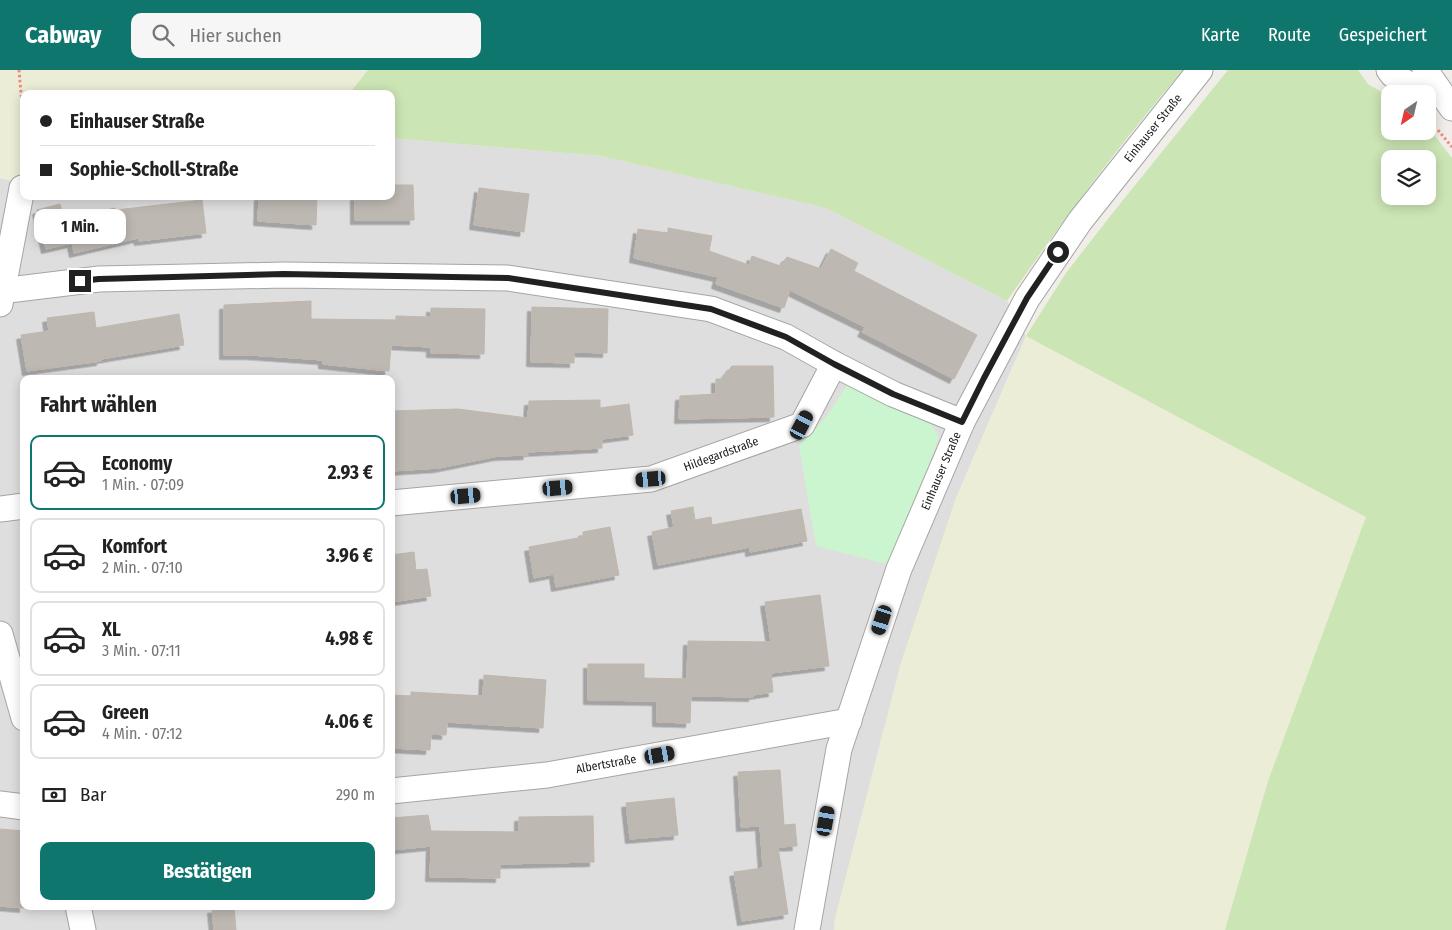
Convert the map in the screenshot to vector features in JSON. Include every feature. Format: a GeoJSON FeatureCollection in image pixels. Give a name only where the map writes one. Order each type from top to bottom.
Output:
{"type":"FeatureCollection","features":[{"type":"Feature","properties":{"kind":"street","name":"Einhauser Straße"},"geometry":{"type":"LineString","coordinates":[[807,930],[839,749],[899,569],[962,422],[1027,298],[1080,221],[1200,70]]}},
{"type":"Feature","properties":{"kind":"street"},"geometry":{"type":"LineString","coordinates":[[1389,70],[1393,75],[1410,85]]}},
{"type":"Feature","properties":{"kind":"street"},"geometry":{"type":"LineString","coordinates":[[1425,70],[1452,109]]}},
{"type":"Feature","properties":{"kind":"street"},"geometry":{"type":"LineString","coordinates":[[1436,100],[1452,109]]}},
{"type":"Feature","properties":{"kind":"street"},"geometry":{"type":"LineString","coordinates":[[20,198],[1,295],[99,279],[284,274],[508,278],[711,309],[786,337],[893,394],[962,422]]}},
{"type":"Feature","properties":{"kind":"street","name":"Hildegardstraße"},"geometry":{"type":"LineString","coordinates":[[395,503],[651,479],[802,425],[834,364]]}},
{"type":"Feature","properties":{"kind":"street"},"geometry":{"type":"LineString","coordinates":[[0,509],[20,506]]}},
{"type":"Feature","properties":{"kind":"street"},"geometry":{"type":"LineString","coordinates":[[0,634],[20,704]]}},
{"type":"Feature","properties":{"kind":"street","name":"Albertstraße"},"geometry":{"type":"LineString","coordinates":[[395,791],[547,775],[849,721]]}},
{"type":"Feature","properties":{"kind":"street"},"geometry":{"type":"LineString","coordinates":[[0,804],[20,806]]}},
{"type":"Feature","properties":{"kind":"street"},"geometry":{"type":"LineString","coordinates":[[79,910],[83,930]]}},
{"type":"Feature","properties":{"kind":"path"},"geometry":{"type":"LineString","coordinates":[[19,70],[21,90]]}},
{"type":"Feature","properties":{"kind":"shaded area"},"geometry":{"type":"Polygon","coordinates":[[[395,138],[601,156],[826,208],[1007,301],[1026,336],[956,498],[901,663],[835,919],[834,930],[0,930],[0,178],[20,183],[20,200],[395,200],[395,138]]]}},
{"type":"Feature","properties":{"kind":"green space"},"geometry":{"type":"Polygon","coordinates":[[[0,70],[368,70],[352,90],[20,90],[20,183],[0,178],[0,70]]]}},
{"type":"Feature","properties":{"kind":"green space"},"geometry":{"type":"Polygon","coordinates":[[[368,70],[1183,70],[1092,183],[1007,301],[826,208],[601,156],[395,138],[395,90],[352,90],[368,70]]]}},
{"type":"Feature","properties":{"kind":"green space"},"geometry":{"type":"Polygon","coordinates":[[[1228,70],[1358,70],[1368,84],[1381,92],[1381,140],[1436,140],[1436,137],[1452,158],[1452,930],[1225,930],[1268,781],[1366,517],[1026,336],[1066,273],[1228,70]]]}},
{"type":"Feature","properties":{"kind":"green space"},"geometry":{"type":"Polygon","coordinates":[[[1026,336],[1367,517],[1268,781],[1225,930],[834,930],[835,919],[901,663],[956,498],[1026,336]]]}},
{"type":"Feature","properties":{"kind":"green space"},"geometry":{"type":"Polygon","coordinates":[[[849,382],[928,420],[939,437],[891,565],[816,546],[799,445],[827,416],[849,382]]]}},
{"type":"Feature","properties":{"kind":"building"},"geometry":{"type":"Polygon","coordinates":[[[395,185],[413,185],[414,220],[355,220],[355,200],[395,200],[395,185]]]}},
{"type":"Feature","properties":{"kind":"building"},"geometry":{"type":"Polygon","coordinates":[[[479,188],[529,194],[524,232],[474,225],[479,188]]]}},
{"type":"Feature","properties":{"kind":"building"},"geometry":{"type":"Polygon","coordinates":[[[202,200],[206,233],[139,241],[138,238],[74,253],[72,243],[46,249],[37,210],[60,204],[64,220],[115,208],[116,210],[202,200]]]}},
{"type":"Feature","properties":{"kind":"building"},"geometry":{"type":"Polygon","coordinates":[[[259,200],[317,200],[316,225],[258,221],[259,200]]]}},
{"type":"Feature","properties":{"kind":"building"},"geometry":{"type":"Polygon","coordinates":[[[668,228],[712,236],[709,251],[749,265],[752,256],[780,266],[787,257],[821,269],[831,249],[858,263],[854,271],[977,335],[954,379],[862,332],[865,327],[790,290],[784,308],[716,284],[718,277],[634,258],[638,229],[668,233],[668,228]]]}},
{"type":"Feature","properties":{"kind":"building"},"geometry":{"type":"Polygon","coordinates":[[[311,301],[311,319],[396,320],[396,316],[431,317],[431,308],[485,309],[484,354],[431,353],[431,347],[391,345],[389,371],[323,364],[323,360],[224,355],[224,305],[311,301]]]}},
{"type":"Feature","properties":{"kind":"building"},"geometry":{"type":"Polygon","coordinates":[[[532,307],[608,309],[607,353],[574,352],[574,363],[531,362],[532,307]]]}},
{"type":"Feature","properties":{"kind":"building"},"geometry":{"type":"Polygon","coordinates":[[[94,312],[96,328],[179,314],[184,345],[101,359],[101,361],[27,371],[21,335],[49,331],[47,318],[94,312]]]}},
{"type":"Feature","properties":{"kind":"building"},"geometry":{"type":"Polygon","coordinates":[[[732,366],[773,366],[774,417],[679,419],[680,396],[716,394],[716,379],[722,379],[732,366]]]}},
{"type":"Feature","properties":{"kind":"building"},"geometry":{"type":"Polygon","coordinates":[[[600,400],[600,408],[629,404],[633,435],[602,439],[602,448],[527,452],[528,455],[498,456],[439,468],[395,471],[395,411],[458,409],[528,418],[529,401],[600,400]]]}},
{"type":"Feature","properties":{"kind":"building"},"geometry":{"type":"Polygon","coordinates":[[[693,507],[695,520],[711,517],[712,525],[801,509],[807,541],[750,552],[750,547],[658,565],[652,532],[674,527],[671,511],[693,507]]]}},
{"type":"Feature","properties":{"kind":"building"},"geometry":{"type":"Polygon","coordinates":[[[610,527],[619,575],[556,587],[554,574],[534,578],[529,547],[583,537],[583,532],[610,527]]]}},
{"type":"Feature","properties":{"kind":"building"},"geometry":{"type":"Polygon","coordinates":[[[414,552],[416,570],[427,569],[431,596],[395,601],[395,554],[414,552]]]}},
{"type":"Feature","properties":{"kind":"building"},"geometry":{"type":"Polygon","coordinates":[[[820,595],[829,666],[771,673],[773,692],[753,695],[753,697],[691,696],[690,723],[657,722],[657,701],[588,700],[588,664],[644,664],[644,678],[687,679],[688,641],[771,642],[765,602],[820,595]]]}},
{"type":"Feature","properties":{"kind":"building"},"geometry":{"type":"Polygon","coordinates":[[[484,675],[546,680],[543,728],[447,722],[446,735],[431,734],[430,750],[395,748],[395,695],[411,696],[411,692],[483,696],[484,675]]]}},
{"type":"Feature","properties":{"kind":"building"},"geometry":{"type":"Polygon","coordinates":[[[780,770],[784,825],[795,824],[797,846],[778,847],[788,914],[742,921],[734,872],[763,868],[760,826],[741,827],[738,772],[780,770]]]}},
{"type":"Feature","properties":{"kind":"building"},"geometry":{"type":"Polygon","coordinates":[[[674,798],[678,835],[630,839],[626,803],[674,798]]]}},
{"type":"Feature","properties":{"kind":"building"},"geometry":{"type":"Polygon","coordinates":[[[428,815],[431,831],[519,832],[519,817],[593,816],[594,862],[500,864],[500,878],[430,877],[431,846],[395,850],[395,818],[428,815]]]}},
{"type":"Feature","properties":{"kind":"building"},"geometry":{"type":"Polygon","coordinates":[[[0,829],[20,831],[20,908],[0,906],[0,829]]]}},
{"type":"Feature","properties":{"kind":"building"},"geometry":{"type":"Polygon","coordinates":[[[212,910],[234,910],[236,930],[214,930],[212,910]]]}},
{"type":"Feature","properties":{"kind":"route"},"geometry":{"type":"LineString","coordinates":[[80,281],[284,274],[508,278],[711,309],[786,337],[893,394],[962,422],[1027,298],[1058,252]]}}]}
